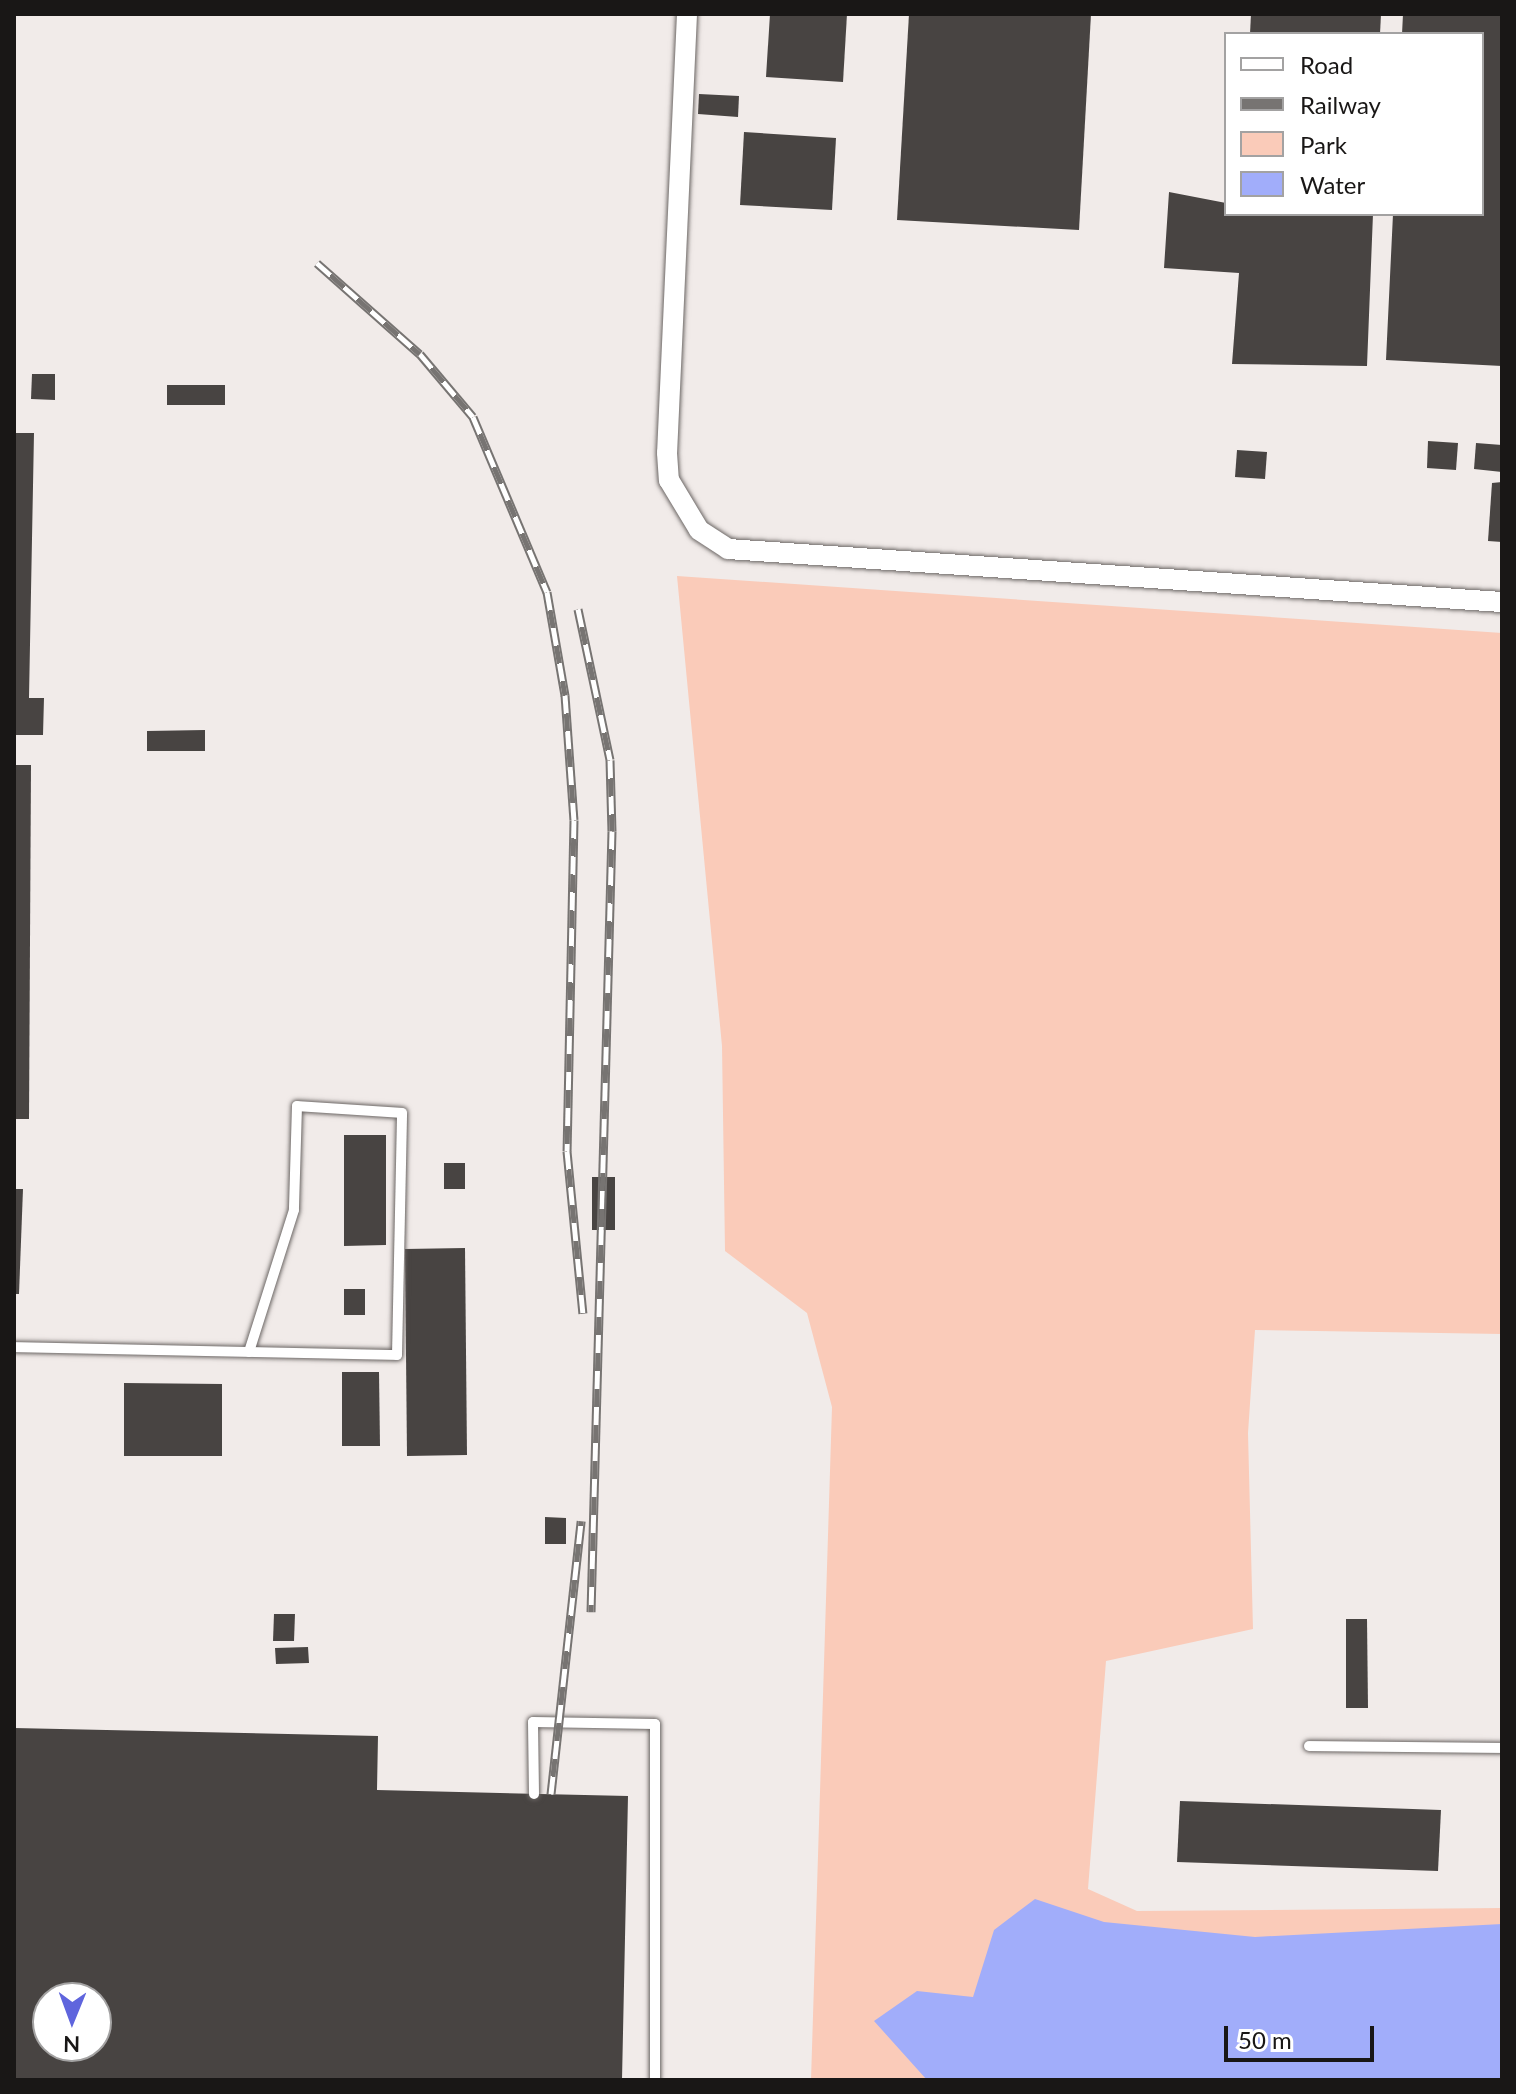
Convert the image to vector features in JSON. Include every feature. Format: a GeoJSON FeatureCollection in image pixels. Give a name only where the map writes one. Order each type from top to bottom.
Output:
{"type":"FeatureCollection","features":[{"type":"Feature","properties":{"kind":"street"},"geometry":{"type":"LineString","coordinates":[[687,14],[667,453],[669,480],[699,530],[728,549],[1502,602]]}},
{"type":"Feature","properties":{"kind":"lane"},"geometry":{"type":"LineString","coordinates":[[14,1347],[249,1352],[397,1355],[402,1113],[297,1106],[294,1210],[249,1352]]}},
{"type":"Feature","properties":{"kind":"lane"},"geometry":{"type":"LineString","coordinates":[[534,1794],[533,1722],[655,1724],[655,2080]]}},
{"type":"Feature","properties":{"kind":"lane"},"geometry":{"type":"LineString","coordinates":[[1309,1746],[1502,1748]]}},
{"type":"Feature","properties":{"kind":"green space"},"geometry":{"type":"Polygon","coordinates":[[[677,576],[1502,633],[1502,1334],[1255,1330],[1248,1433],[1253,1629],[1106,1661],[1088,1889],[1137,1911],[1502,1908],[1502,2080],[811,2080],[832,1407],[807,1313],[725,1251],[722,1046],[677,576]]]}},
{"type":"Feature","properties":{"kind":"water"},"geometry":{"type":"Polygon","coordinates":[[[1035,1899],[1104,1922],[1255,1937],[1502,1924],[1502,2080],[927,2080],[874,2021],[917,1991],[973,1997],[994,1930],[1035,1899]]]}},
{"type":"Feature","properties":{"kind":"building"},"geometry":{"type":"Polygon","coordinates":[[[770,14],[847,14],[843,82],[766,77],[770,14]]]}},
{"type":"Feature","properties":{"kind":"building"},"geometry":{"type":"Polygon","coordinates":[[[909,14],[1091,14],[1079,230],[897,220],[909,14]]]}},
{"type":"Feature","properties":{"kind":"building"},"geometry":{"type":"Polygon","coordinates":[[[1251,14],[1381,14],[1380,32],[1250,32],[1251,14]]]}},
{"type":"Feature","properties":{"kind":"building"},"geometry":{"type":"Polygon","coordinates":[[[1403,14],[1502,14],[1502,366],[1386,360],[1393,216],[1484,216],[1484,32],[1402,32],[1403,14]]]}},
{"type":"Feature","properties":{"kind":"building"},"geometry":{"type":"Polygon","coordinates":[[[699,94],[739,96],[738,117],[698,114],[699,94]]]}},
{"type":"Feature","properties":{"kind":"building"},"geometry":{"type":"Polygon","coordinates":[[[744,132],[836,138],[832,210],[740,205],[744,132]]]}},
{"type":"Feature","properties":{"kind":"building"},"geometry":{"type":"Polygon","coordinates":[[[1169,192],[1224,203],[1224,216],[1373,216],[1367,366],[1232,364],[1239,273],[1164,268],[1169,192]]]}},
{"type":"Feature","properties":{"kind":"building"},"geometry":{"type":"Polygon","coordinates":[[[32,374],[55,374],[55,400],[31,399],[32,374]]]}},
{"type":"Feature","properties":{"kind":"building"},"geometry":{"type":"Polygon","coordinates":[[[167,385],[225,385],[225,405],[167,405],[167,385]]]}},
{"type":"Feature","properties":{"kind":"building"},"geometry":{"type":"Polygon","coordinates":[[[14,433],[34,433],[29,698],[44,698],[43,735],[14,735],[14,433]]]}},
{"type":"Feature","properties":{"kind":"building"},"geometry":{"type":"Polygon","coordinates":[[[1428,441],[1458,443],[1456,470],[1427,468],[1428,441]]]}},
{"type":"Feature","properties":{"kind":"building"},"geometry":{"type":"Polygon","coordinates":[[[1476,443],[1502,445],[1502,472],[1474,469],[1476,443]]]}},
{"type":"Feature","properties":{"kind":"building"},"geometry":{"type":"Polygon","coordinates":[[[1237,450],[1267,452],[1265,479],[1235,477],[1237,450]]]}},
{"type":"Feature","properties":{"kind":"building"},"geometry":{"type":"Polygon","coordinates":[[[1502,482],[1502,542],[1488,541],[1492,483],[1502,482]]]}},
{"type":"Feature","properties":{"kind":"building"},"geometry":{"type":"Polygon","coordinates":[[[205,730],[205,751],[147,751],[147,731],[205,730]]]}},
{"type":"Feature","properties":{"kind":"building"},"geometry":{"type":"Polygon","coordinates":[[[14,765],[31,765],[29,1119],[14,1119],[14,765]]]}},
{"type":"Feature","properties":{"kind":"building"},"geometry":{"type":"Polygon","coordinates":[[[344,1135],[386,1135],[386,1245],[344,1246],[344,1135]]]}},
{"type":"Feature","properties":{"kind":"building"},"geometry":{"type":"Polygon","coordinates":[[[444,1163],[465,1163],[465,1189],[444,1189],[444,1163]]]}},
{"type":"Feature","properties":{"kind":"building"},"geometry":{"type":"Polygon","coordinates":[[[592,1177],[615,1177],[615,1230],[592,1230],[592,1177]]]}},
{"type":"Feature","properties":{"kind":"building"},"geometry":{"type":"Polygon","coordinates":[[[14,1189],[23,1189],[19,1294],[14,1294],[14,1189]]]}},
{"type":"Feature","properties":{"kind":"building"},"geometry":{"type":"Polygon","coordinates":[[[465,1248],[467,1455],[407,1456],[405,1249],[465,1248]]]}},
{"type":"Feature","properties":{"kind":"building"},"geometry":{"type":"Polygon","coordinates":[[[344,1289],[365,1289],[365,1315],[344,1315],[344,1289]]]}},
{"type":"Feature","properties":{"kind":"building"},"geometry":{"type":"Polygon","coordinates":[[[342,1372],[379,1372],[380,1446],[342,1446],[342,1372]]]}},
{"type":"Feature","properties":{"kind":"building"},"geometry":{"type":"Polygon","coordinates":[[[124,1383],[222,1384],[222,1456],[124,1456],[124,1383]]]}},
{"type":"Feature","properties":{"kind":"building"},"geometry":{"type":"Polygon","coordinates":[[[545,1517],[566,1518],[566,1544],[545,1544],[545,1517]]]}},
{"type":"Feature","properties":{"kind":"building"},"geometry":{"type":"Polygon","coordinates":[[[274,1614],[295,1614],[294,1641],[273,1641],[274,1614]]]}},
{"type":"Feature","properties":{"kind":"building"},"geometry":{"type":"Polygon","coordinates":[[[1346,1619],[1367,1619],[1368,1708],[1346,1708],[1346,1619]]]}},
{"type":"Feature","properties":{"kind":"building"},"geometry":{"type":"Polygon","coordinates":[[[308,1647],[309,1663],[276,1664],[275,1648],[308,1647]]]}},
{"type":"Feature","properties":{"kind":"building"},"geometry":{"type":"Polygon","coordinates":[[[14,1728],[378,1736],[377,1790],[628,1796],[622,2080],[14,2080],[14,1728]]]}},
{"type":"Feature","properties":{"kind":"building"},"geometry":{"type":"Polygon","coordinates":[[[1180,1801],[1441,1810],[1438,1871],[1177,1862],[1180,1801]]]}},
{"type":"Feature","properties":{"kind":"railway"},"geometry":{"type":"LineString","coordinates":[[317,263],[420,354],[473,417],[547,592],[565,695],[574,820],[567,1151],[583,1313]]}},
{"type":"Feature","properties":{"kind":"railway"},"geometry":{"type":"LineString","coordinates":[[578,609],[610,760],[612,831],[591,1612]]}},
{"type":"Feature","properties":{"kind":"railway"},"geometry":{"type":"LineString","coordinates":[[551,1794],[581,1521]]}}]}
